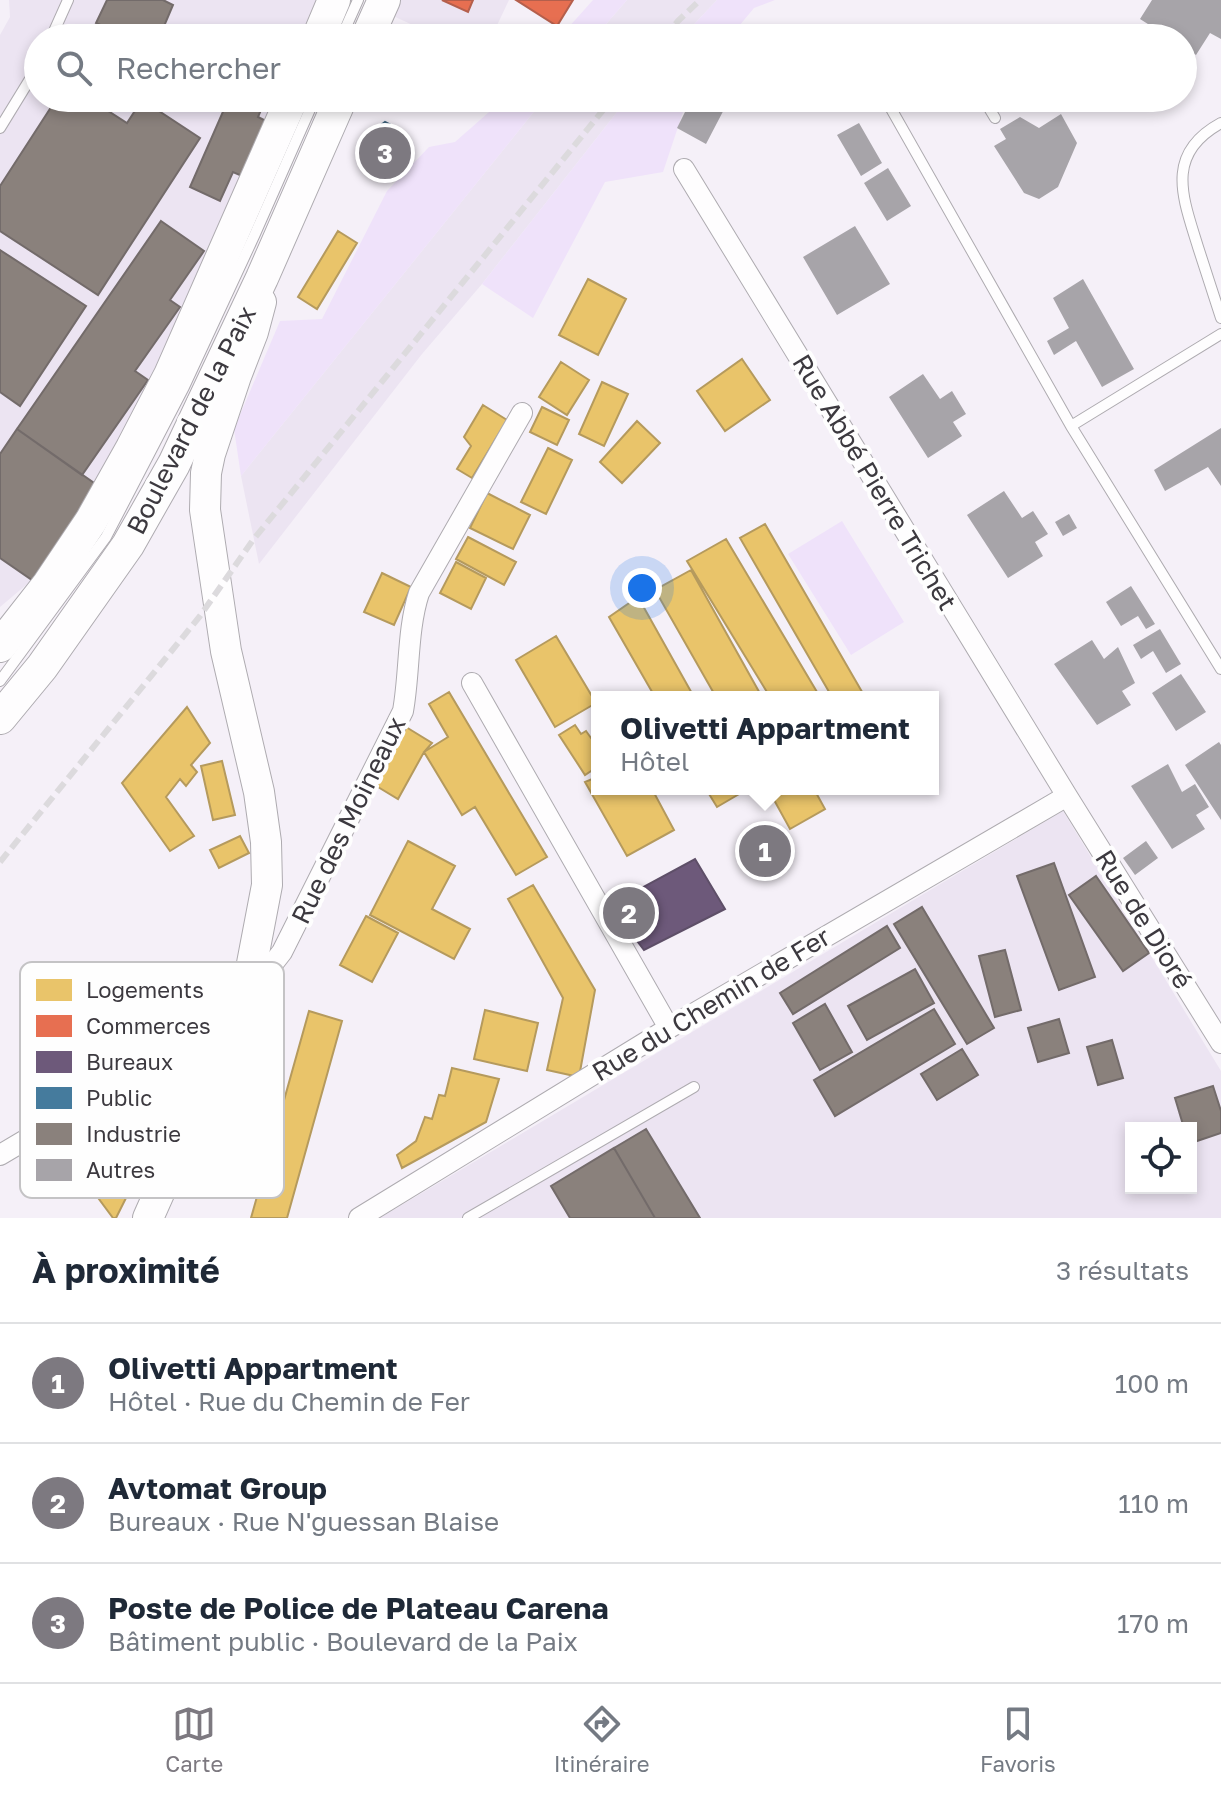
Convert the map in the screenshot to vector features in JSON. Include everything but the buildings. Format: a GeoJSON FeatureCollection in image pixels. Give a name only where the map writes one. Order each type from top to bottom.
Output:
{"type":"FeatureCollection","features":[{"type":"Feature","properties":{"kind":"main road"},"geometry":{"type":"LineString","coordinates":[[356,24],[384,0]]}},
{"type":"Feature","properties":{"kind":"main road","name":"Boulevard de la Paix"},"geometry":{"type":"LineString","coordinates":[[0,646],[48,585],[91,521],[132,448],[170,375],[286,112]]}},
{"type":"Feature","properties":{"kind":"main road","name":"Boulevard de la Paix"},"geometry":{"type":"LineString","coordinates":[[0,718],[42,667],[128,545],[174,464],[262,278],[335,112]]}},
{"type":"Feature","properties":{"kind":"main road"},"geometry":{"type":"LineString","coordinates":[[252,962],[267,885],[266,842],[259,792],[226,651],[205,510],[210,454],[253,332],[261,303],[262,278]]}},
{"type":"Feature","properties":{"kind":"main road"},"geometry":{"type":"LineString","coordinates":[[0,621],[48,585]]}},
{"type":"Feature","properties":{"kind":"main road"},"geometry":{"type":"LineString","coordinates":[[148,1218],[157,1198]]}},
{"type":"Feature","properties":{"kind":"street","name":"Rue Abbé Pierre Trichet"},"geometry":{"type":"LineString","coordinates":[[684,169],[1067,796]]}},
{"type":"Feature","properties":{"kind":"street","name":"Rue des Moineaux"},"geometry":{"type":"LineString","coordinates":[[274,962],[403,711],[412,613],[419,593],[522,413]]}},
{"type":"Feature","properties":{"kind":"street"},"geometry":{"type":"LineString","coordinates":[[472,683],[669,1028]]}},
{"type":"Feature","properties":{"kind":"street","name":"Rue du Chemin de Fer"},"geometry":{"type":"LineString","coordinates":[[359,1218],[669,1028],[1067,796]]}},
{"type":"Feature","properties":{"kind":"street","name":"Rue de Dioré"},"geometry":{"type":"LineString","coordinates":[[1067,796],[1221,1043]]}},
{"type":"Feature","properties":{"kind":"street"},"geometry":{"type":"LineString","coordinates":[[0,1155],[20,1143]]}},
{"type":"Feature","properties":{"kind":"lane"},"geometry":{"type":"LineString","coordinates":[[57,24],[68,0]]}},
{"type":"Feature","properties":{"kind":"lane"},"geometry":{"type":"LineString","coordinates":[[350,24],[358,0]]}},
{"type":"Feature","properties":{"kind":"lane"},"geometry":{"type":"LineString","coordinates":[[353,24],[371,0]]}},
{"type":"Feature","properties":{"kind":"lane"},"geometry":{"type":"LineString","coordinates":[[0,128],[24,89]]}},
{"type":"Feature","properties":{"kind":"lane","name":"Boulevard de la Paix"},"geometry":{"type":"LineString","coordinates":[[0,681],[106,537],[184,387],[309,112]]}},
{"type":"Feature","properties":{"kind":"lane"},"geometry":{"type":"LineString","coordinates":[[893,112],[1071,426],[1221,669]]}},
{"type":"Feature","properties":{"kind":"lane"},"geometry":{"type":"LineString","coordinates":[[991,112],[995,118]]}},
{"type":"Feature","properties":{"kind":"lane"},"geometry":{"type":"LineString","coordinates":[[1221,123],[1193,147],[1182,172],[1183,198],[1221,317]]}},
{"type":"Feature","properties":{"kind":"lane"},"geometry":{"type":"LineString","coordinates":[[1071,426],[1221,334]]}},
{"type":"Feature","properties":{"kind":"lane"},"geometry":{"type":"LineString","coordinates":[[91,521],[184,387]]}},
{"type":"Feature","properties":{"kind":"lane"},"geometry":{"type":"LineString","coordinates":[[468,1218],[694,1087]]}},
{"type":"Feature","properties":{"kind":"shaded area"},"geometry":{"type":"Polygon","coordinates":[[[9,0],[317,0],[307,24],[24,24],[24,112],[270,112],[157,368],[97,485],[32,580],[0,607],[0,35],[10,17],[9,0]]]}},
{"type":"Feature","properties":{"kind":"shaded area"},"geometry":{"type":"Polygon","coordinates":[[[397,0],[509,0],[498,24],[411,24],[391,15],[397,0]]]}},
{"type":"Feature","properties":{"kind":"shaded area"},"geometry":{"type":"Polygon","coordinates":[[[593,0],[627,0],[606,24],[572,24],[593,0]]]}},
{"type":"Feature","properties":{"kind":"shaded area"},"geometry":{"type":"Polygon","coordinates":[[[627,0],[717,0],[694,24],[606,24],[627,0]]]}},
{"type":"Feature","properties":{"kind":"shaded area"},"geometry":{"type":"Polygon","coordinates":[[[717,0],[775,0],[754,8],[741,24],[694,24],[717,0]]]}},
{"type":"Feature","properties":{"kind":"shaded area"},"geometry":{"type":"Polygon","coordinates":[[[489,112],[534,112],[241,476],[234,429],[280,321],[322,319],[387,191],[429,147],[455,142],[489,112]]]}},
{"type":"Feature","properties":{"kind":"shaded area"},"geometry":{"type":"Polygon","coordinates":[[[534,112],[617,112],[482,284],[422,354],[259,564],[241,476],[534,112]]]}},
{"type":"Feature","properties":{"kind":"shaded area"},"geometry":{"type":"Polygon","coordinates":[[[617,112],[683,112],[663,172],[605,182],[533,318],[482,284],[617,112]]]}},
{"type":"Feature","properties":{"kind":"shaded area"},"geometry":{"type":"Polygon","coordinates":[[[842,521],[904,622],[851,655],[788,554],[842,521]]]}},
{"type":"Feature","properties":{"kind":"shaded area"},"geometry":{"type":"Polygon","coordinates":[[[1063,811],[1221,1071],[1221,1218],[380,1218],[1063,811]]]}},
{"type":"Feature","properties":{"kind":"railway"},"geometry":{"type":"LineString","coordinates":[[676,24],[700,0]]}},
{"type":"Feature","properties":{"kind":"railway"},"geometry":{"type":"LineString","coordinates":[[0,862],[200,616],[253,540],[602,112]]}},
{"type":"Feature","properties":{"kind":"place","name":"Poste de Police de Plateau Carena"},"geometry":{"type":"Point","coordinates":[385,153]}},
{"type":"Feature","properties":{"kind":"place","name":"Olivetti Appartment"},"geometry":{"type":"Point","coordinates":[765,851]}},
{"type":"Feature","properties":{"kind":"place","name":"Avtomat Group"},"geometry":{"type":"Point","coordinates":[629,913]}}]}
